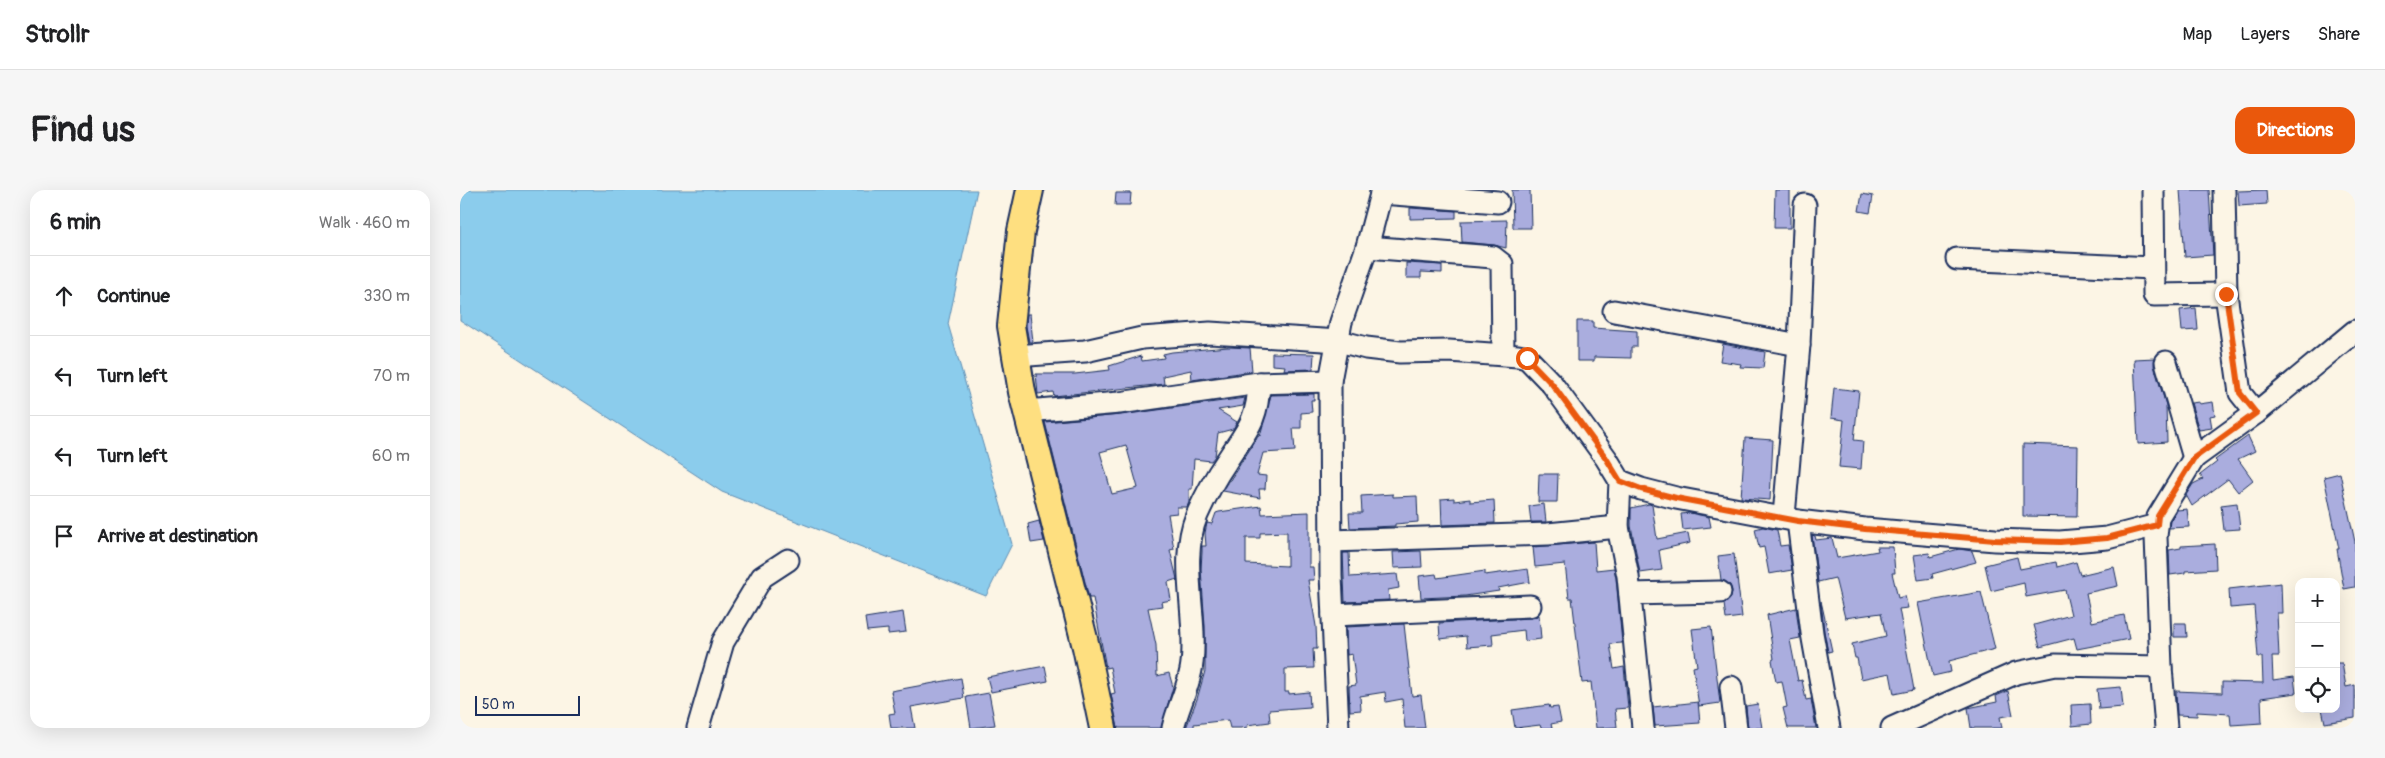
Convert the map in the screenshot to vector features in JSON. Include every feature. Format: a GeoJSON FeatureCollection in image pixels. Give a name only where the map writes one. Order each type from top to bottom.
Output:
{"type":"FeatureCollection","features":[{"type":"Feature","properties":{"kind":"main road"},"geometry":{"type":"LineString","coordinates":[[1030,190],[1021,231],[1011,326],[1015,356],[1086,648],[1103,728]]}},
{"type":"Feature","properties":{"kind":"street"},"geometry":{"type":"LineString","coordinates":[[2152,190],[2154,295],[2226,294]]}},
{"type":"Feature","properties":{"kind":"street"},"geometry":{"type":"LineString","coordinates":[[2224,190],[2226,294],[2240,393],[2256,413]]}},
{"type":"Feature","properties":{"kind":"street"},"geometry":{"type":"LineString","coordinates":[[1338,728],[1331,541],[1330,381],[1341,322],[1367,247],[1382,191],[1498,202]]}},
{"type":"Feature","properties":{"kind":"street"},"geometry":{"type":"LineString","coordinates":[[1805,205],[1791,519],[1829,728]]}},
{"type":"Feature","properties":{"kind":"street"},"geometry":{"type":"LineString","coordinates":[[1367,247],[1493,257],[1502,264],[1503,354]]}},
{"type":"Feature","properties":{"kind":"street"},"geometry":{"type":"LineString","coordinates":[[1957,259],[2153,268]]}},
{"type":"Feature","properties":{"kind":"street"},"geometry":{"type":"LineString","coordinates":[[1614,311],[1799,345]]}},
{"type":"Feature","properties":{"kind":"street"},"geometry":{"type":"LineString","coordinates":[[2166,728],[2161,667],[2158,516],[2194,458],[2256,413],[2355,332]]}},
{"type":"Feature","properties":{"kind":"street"},"geometry":{"type":"LineString","coordinates":[[1015,356],[1085,351],[1142,338],[1210,333],[1339,340],[1366,348],[1400,352],[1449,351],[1503,354],[1527,358],[1552,384],[1606,458],[1620,481],[1618,527],[1630,594],[1643,728]]}},
{"type":"Feature","properties":{"kind":"street"},"geometry":{"type":"LineString","coordinates":[[2166,362],[2194,458]]}},
{"type":"Feature","properties":{"kind":"street"},"geometry":{"type":"LineString","coordinates":[[1027,411],[1119,403],[1259,383],[1330,381]]}},
{"type":"Feature","properties":{"kind":"street"},"geometry":{"type":"LineString","coordinates":[[1173,728],[1192,663],[1190,565],[1193,530],[1197,515],[1215,479],[1251,425],[1256,411],[1259,383]]}},
{"type":"Feature","properties":{"kind":"street"},"geometry":{"type":"LineString","coordinates":[[1620,481],[1676,498],[1791,519],[1946,536],[2060,542],[2107,538],[2157,525]]}},
{"type":"Feature","properties":{"kind":"street"},"geometry":{"type":"LineString","coordinates":[[1331,541],[1538,534],[1618,527]]}},
{"type":"Feature","properties":{"kind":"street"},"geometry":{"type":"LineString","coordinates":[[698,728],[723,642],[762,577],[788,560]]}},
{"type":"Feature","properties":{"kind":"street"},"geometry":{"type":"LineString","coordinates":[[1630,594],[1720,592]]}},
{"type":"Feature","properties":{"kind":"street"},"geometry":{"type":"LineString","coordinates":[[1333,615],[1530,606]]}},
{"type":"Feature","properties":{"kind":"street"},"geometry":{"type":"LineString","coordinates":[[1892,728],[2016,673],[2036,668],[2055,665],[2161,667]]}},
{"type":"Feature","properties":{"kind":"street"},"geometry":{"type":"LineString","coordinates":[[1731,688],[1736,728]]}},
{"type":"Feature","properties":{"kind":"water"},"geometry":{"type":"Polygon","coordinates":[[[460,190],[977,190],[948,324],[1012,544],[986,596],[722,492],[460,320],[460,190]]]}},
{"type":"Feature","properties":{"kind":"building"},"geometry":{"type":"Polygon","coordinates":[[[1512,190],[1530,190],[1531,228],[1513,228],[1512,190]]]}},
{"type":"Feature","properties":{"kind":"building"},"geometry":{"type":"Polygon","coordinates":[[[1775,190],[1790,190],[1790,228],[1774,228],[1775,190]]]}},
{"type":"Feature","properties":{"kind":"building"},"geometry":{"type":"Polygon","coordinates":[[[2180,190],[2209,190],[2213,255],[2185,257],[2180,190]]]}},
{"type":"Feature","properties":{"kind":"building"},"geometry":{"type":"Polygon","coordinates":[[[2266,190],[2267,204],[2239,206],[2238,191],[2266,190]]]}},
{"type":"Feature","properties":{"kind":"building"},"geometry":{"type":"Polygon","coordinates":[[[1116,193],[1131,193],[1130,205],[1115,205],[1116,193]]]}},
{"type":"Feature","properties":{"kind":"building"},"geometry":{"type":"Polygon","coordinates":[[[1862,194],[1873,196],[1870,213],[1859,211],[1862,194]]]}},
{"type":"Feature","properties":{"kind":"building"},"geometry":{"type":"Polygon","coordinates":[[[1410,208],[1456,211],[1456,218],[1410,219],[1410,208]]]}},
{"type":"Feature","properties":{"kind":"building"},"geometry":{"type":"Polygon","coordinates":[[[1507,220],[1506,248],[1462,242],[1461,221],[1507,220]]]}},
{"type":"Feature","properties":{"kind":"building"},"geometry":{"type":"Polygon","coordinates":[[[1406,263],[1442,265],[1442,273],[1421,272],[1421,278],[1406,278],[1406,263]]]}},
{"type":"Feature","properties":{"kind":"building"},"geometry":{"type":"Polygon","coordinates":[[[2196,308],[2198,330],[2182,331],[2180,310],[2196,308]]]}},
{"type":"Feature","properties":{"kind":"building"},"geometry":{"type":"Polygon","coordinates":[[[1027,314],[1030,314],[1033,342],[1029,342],[1026,326],[1027,314]]]}},
{"type":"Feature","properties":{"kind":"building"},"geometry":{"type":"Polygon","coordinates":[[[1577,321],[1593,321],[1593,328],[1637,331],[1637,347],[1631,347],[1631,358],[1594,357],[1594,361],[1577,361],[1577,321]]]}},
{"type":"Feature","properties":{"kind":"building"},"geometry":{"type":"Polygon","coordinates":[[[1723,344],[1765,352],[1763,368],[1740,367],[1741,364],[1720,361],[1723,344]]]}},
{"type":"Feature","properties":{"kind":"building"},"geometry":{"type":"Polygon","coordinates":[[[1228,347],[1250,348],[1252,371],[1192,380],[1191,370],[1163,376],[1164,384],[1054,396],[1053,392],[1038,394],[1036,374],[1075,374],[1110,370],[1109,366],[1141,356],[1142,361],[1164,358],[1163,354],[1172,352],[1228,347]]]}},
{"type":"Feature","properties":{"kind":"building"},"geometry":{"type":"Polygon","coordinates":[[[1272,353],[1314,354],[1313,369],[1284,370],[1285,366],[1272,365],[1272,353]]]}},
{"type":"Feature","properties":{"kind":"building"},"geometry":{"type":"Polygon","coordinates":[[[2155,358],[2154,366],[2166,405],[2167,442],[2138,444],[2134,359],[2155,358]]]}},
{"type":"Feature","properties":{"kind":"building"},"geometry":{"type":"Polygon","coordinates":[[[1834,388],[1859,391],[1854,440],[1863,441],[1861,469],[1839,467],[1844,420],[1831,418],[1834,388]]]}},
{"type":"Feature","properties":{"kind":"building"},"geometry":{"type":"Polygon","coordinates":[[[1314,394],[1314,400],[1311,400],[1312,412],[1301,413],[1301,428],[1293,428],[1295,451],[1263,453],[1257,475],[1266,476],[1265,489],[1259,489],[1260,498],[1223,491],[1260,436],[1271,395],[1314,394]]]}},
{"type":"Feature","properties":{"kind":"building"},"geometry":{"type":"Polygon","coordinates":[[[1245,398],[1243,406],[1218,410],[1237,422],[1233,429],[1218,433],[1215,456],[1211,461],[1194,459],[1192,489],[1189,489],[1187,507],[1177,507],[1177,513],[1168,514],[1174,549],[1170,550],[1177,579],[1168,582],[1171,600],[1161,602],[1162,606],[1148,608],[1156,645],[1157,676],[1169,673],[1173,687],[1161,728],[1118,728],[1111,694],[1115,693],[1110,667],[1106,668],[1093,598],[1089,598],[1045,422],[1121,415],[1245,398]],[[1126,445],[1100,452],[1112,494],[1138,488],[1126,445]]]}},
{"type":"Feature","properties":{"kind":"building"},"geometry":{"type":"Polygon","coordinates":[[[2199,402],[2199,404],[2213,402],[2215,415],[2210,416],[2212,428],[2199,430],[2191,403],[2199,402]]]}},
{"type":"Feature","properties":{"kind":"building"},"geometry":{"type":"Polygon","coordinates":[[[2248,436],[2255,451],[2238,459],[2253,480],[2238,492],[2228,479],[2192,506],[2186,495],[2193,484],[2203,479],[2200,475],[2217,462],[2215,460],[2248,436]]]}},
{"type":"Feature","properties":{"kind":"building"},"geometry":{"type":"Polygon","coordinates":[[[1745,438],[1773,440],[1770,500],[1741,498],[1745,438]]]}},
{"type":"Feature","properties":{"kind":"building"},"geometry":{"type":"Polygon","coordinates":[[[2023,444],[2078,446],[2077,517],[2023,516],[2023,444]]]}},
{"type":"Feature","properties":{"kind":"building"},"geometry":{"type":"Polygon","coordinates":[[[2340,473],[2355,542],[2355,587],[2344,589],[2337,549],[2339,549],[2324,477],[2340,473]]]}},
{"type":"Feature","properties":{"kind":"building"},"geometry":{"type":"Polygon","coordinates":[[[1539,474],[1558,474],[1557,502],[1538,502],[1539,474]]]}},
{"type":"Feature","properties":{"kind":"building"},"geometry":{"type":"Polygon","coordinates":[[[1393,494],[1393,497],[1417,496],[1418,522],[1395,524],[1395,526],[1350,528],[1349,513],[1362,513],[1361,496],[1393,494]]]}},
{"type":"Feature","properties":{"kind":"building"},"geometry":{"type":"Polygon","coordinates":[[[1454,498],[1454,501],[1470,499],[1470,502],[1494,500],[1495,523],[1442,525],[1441,499],[1454,498]]]}},
{"type":"Feature","properties":{"kind":"building"},"geometry":{"type":"Polygon","coordinates":[[[2237,503],[2240,529],[2224,530],[2221,505],[2237,503]]]}},
{"type":"Feature","properties":{"kind":"building"},"geometry":{"type":"Polygon","coordinates":[[[1544,504],[1546,522],[1531,522],[1529,506],[1544,504]]]}},
{"type":"Feature","properties":{"kind":"building"},"geometry":{"type":"Polygon","coordinates":[[[1652,505],[1657,539],[1688,533],[1690,543],[1659,550],[1662,570],[1640,573],[1631,526],[1631,508],[1652,505]]]}},
{"type":"Feature","properties":{"kind":"building"},"geometry":{"type":"Polygon","coordinates":[[[1261,506],[1262,514],[1309,512],[1309,567],[1313,567],[1314,580],[1308,580],[1316,626],[1317,649],[1313,649],[1314,668],[1285,669],[1285,692],[1289,692],[1289,694],[1309,692],[1310,707],[1269,710],[1270,722],[1247,725],[1248,727],[1230,728],[1228,720],[1194,724],[1194,728],[1186,728],[1205,671],[1205,626],[1201,569],[1202,546],[1206,546],[1205,533],[1207,523],[1212,524],[1216,513],[1261,506]],[[1287,532],[1260,533],[1260,538],[1246,538],[1246,564],[1287,566],[1287,532]]]}},
{"type":"Feature","properties":{"kind":"building"},"geometry":{"type":"Polygon","coordinates":[[[2187,509],[2189,527],[2169,528],[2170,521],[2177,510],[2187,509]]]}},
{"type":"Feature","properties":{"kind":"building"},"geometry":{"type":"Polygon","coordinates":[[[1690,513],[1709,517],[1711,527],[1683,530],[1681,514],[1690,513]]]}},
{"type":"Feature","properties":{"kind":"building"},"geometry":{"type":"Polygon","coordinates":[[[1039,521],[1044,541],[1031,543],[1028,524],[1039,521]]]}},
{"type":"Feature","properties":{"kind":"building"},"geometry":{"type":"Polygon","coordinates":[[[1763,527],[1777,530],[1780,546],[1788,545],[1792,570],[1769,574],[1764,547],[1759,548],[1755,529],[1763,527]]]}},
{"type":"Feature","properties":{"kind":"building"},"geometry":{"type":"Polygon","coordinates":[[[1812,535],[1815,536],[1816,540],[1832,538],[1837,558],[1878,551],[1877,547],[1893,547],[1895,573],[1892,573],[1898,598],[1905,596],[1908,608],[1899,609],[1914,690],[1894,694],[1890,673],[1861,679],[1852,644],[1886,636],[1881,613],[1845,618],[1835,578],[1818,582],[1812,535]]]}},
{"type":"Feature","properties":{"kind":"building"},"geometry":{"type":"Polygon","coordinates":[[[1594,542],[1596,570],[1614,568],[1616,578],[1622,643],[1610,644],[1614,669],[1624,667],[1628,708],[1615,709],[1617,727],[1596,728],[1591,682],[1582,683],[1572,598],[1569,598],[1565,564],[1535,567],[1533,547],[1594,542]]]}},
{"type":"Feature","properties":{"kind":"building"},"geometry":{"type":"Polygon","coordinates":[[[2215,544],[2216,569],[2185,571],[2185,573],[2170,575],[2169,550],[2181,548],[2181,546],[2215,544]]]}},
{"type":"Feature","properties":{"kind":"building"},"geometry":{"type":"Polygon","coordinates":[[[1959,549],[1972,551],[1976,562],[1932,574],[1933,578],[1918,580],[1914,555],[1929,553],[1930,557],[1959,549]]]}},
{"type":"Feature","properties":{"kind":"building"},"geometry":{"type":"Polygon","coordinates":[[[1421,551],[1422,567],[1394,568],[1393,552],[1421,551]]]}},
{"type":"Feature","properties":{"kind":"building"},"geometry":{"type":"Polygon","coordinates":[[[1343,553],[1349,553],[1350,577],[1397,574],[1399,588],[1388,590],[1389,600],[1345,602],[1343,553]]]}},
{"type":"Feature","properties":{"kind":"building"},"geometry":{"type":"Polygon","coordinates":[[[1734,554],[1742,617],[1726,619],[1724,604],[1731,598],[1732,591],[1730,585],[1721,580],[1718,556],[1734,554]]]}},
{"type":"Feature","properties":{"kind":"building"},"geometry":{"type":"Polygon","coordinates":[[[2017,557],[2020,569],[2056,562],[2057,567],[2076,562],[2080,575],[2114,567],[2118,586],[2086,593],[2092,622],[2124,615],[2129,639],[2077,649],[2074,638],[2040,647],[2034,625],[2071,615],[2065,590],[2026,597],[2024,583],[1991,591],[1985,565],[2017,557]]]}},
{"type":"Feature","properties":{"kind":"building"},"geometry":{"type":"Polygon","coordinates":[[[1528,569],[1530,582],[1498,588],[1499,591],[1465,596],[1421,598],[1419,576],[1436,574],[1437,578],[1485,571],[1485,575],[1528,569]]]}},
{"type":"Feature","properties":{"kind":"building"},"geometry":{"type":"Polygon","coordinates":[[[2281,583],[2282,613],[2277,613],[2279,656],[2272,656],[2273,680],[2294,677],[2295,693],[2261,698],[2262,723],[2231,725],[2230,714],[2197,712],[2197,716],[2177,715],[2176,691],[2222,693],[2222,682],[2263,683],[2262,657],[2258,657],[2254,606],[2230,608],[2229,589],[2281,583]]]}},
{"type":"Feature","properties":{"kind":"building"},"geometry":{"type":"Polygon","coordinates":[[[1981,592],[1995,649],[1949,661],[1951,672],[1933,676],[1918,603],[1981,592]]]}},
{"type":"Feature","properties":{"kind":"building"},"geometry":{"type":"Polygon","coordinates":[[[1821,601],[1832,651],[1828,652],[1824,631],[1821,601]]]}},
{"type":"Feature","properties":{"kind":"building"},"geometry":{"type":"Polygon","coordinates":[[[1796,608],[1800,638],[1790,640],[1798,681],[1802,680],[1806,700],[1811,699],[1816,728],[1788,728],[1783,708],[1787,707],[1782,681],[1776,682],[1772,660],[1774,659],[1767,615],[1796,608]]]}},
{"type":"Feature","properties":{"kind":"building"},"geometry":{"type":"Polygon","coordinates":[[[903,612],[906,632],[888,634],[888,629],[867,631],[865,618],[903,612]]]}},
{"type":"Feature","properties":{"kind":"building"},"geometry":{"type":"Polygon","coordinates":[[[1539,615],[1541,639],[1525,641],[1524,630],[1492,634],[1493,645],[1467,647],[1466,636],[1440,639],[1439,623],[1531,618],[1539,615]]]}},
{"type":"Feature","properties":{"kind":"building"},"geometry":{"type":"Polygon","coordinates":[[[2174,623],[2186,623],[2187,637],[2174,637],[2174,623]]]}},
{"type":"Feature","properties":{"kind":"building"},"geometry":{"type":"Polygon","coordinates":[[[1404,624],[1412,696],[1421,695],[1425,728],[1405,728],[1402,699],[1386,702],[1385,692],[1360,696],[1361,710],[1350,711],[1349,686],[1356,685],[1352,654],[1347,655],[1346,627],[1404,624]]]}},
{"type":"Feature","properties":{"kind":"building"},"geometry":{"type":"Polygon","coordinates":[[[1711,627],[1720,703],[1699,706],[1693,667],[1697,666],[1692,629],[1711,627]]]}},
{"type":"Feature","properties":{"kind":"building"},"geometry":{"type":"Polygon","coordinates":[[[2340,663],[2342,663],[2346,687],[2355,685],[2355,718],[2325,723],[2323,713],[2340,713],[2340,663]]]}},
{"type":"Feature","properties":{"kind":"building"},"geometry":{"type":"Polygon","coordinates":[[[1045,666],[1048,681],[991,692],[987,677],[1045,666]]]}},
{"type":"Feature","properties":{"kind":"building"},"geometry":{"type":"Polygon","coordinates":[[[961,678],[964,698],[911,707],[915,728],[891,728],[889,714],[895,713],[891,691],[961,678]]]}},
{"type":"Feature","properties":{"kind":"building"},"geometry":{"type":"Polygon","coordinates":[[[2121,687],[2123,707],[2099,709],[2097,689],[2121,687]]]}},
{"type":"Feature","properties":{"kind":"building"},"geometry":{"type":"Polygon","coordinates":[[[2008,691],[2013,715],[2000,717],[2002,728],[1971,728],[1968,708],[1997,702],[1996,696],[2008,691]]]}},
{"type":"Feature","properties":{"kind":"building"},"geometry":{"type":"Polygon","coordinates":[[[989,693],[995,725],[971,728],[966,697],[989,693]]]}},
{"type":"Feature","properties":{"kind":"building"},"geometry":{"type":"Polygon","coordinates":[[[1698,702],[1700,723],[1655,726],[1653,707],[1698,702]]]}},
{"type":"Feature","properties":{"kind":"building"},"geometry":{"type":"Polygon","coordinates":[[[1758,704],[1762,728],[1748,728],[1746,706],[1758,704]]]}},
{"type":"Feature","properties":{"kind":"building"},"geometry":{"type":"Polygon","coordinates":[[[2090,704],[2091,724],[2072,726],[2071,705],[2090,704]]]}},
{"type":"Feature","properties":{"kind":"building"},"geometry":{"type":"Polygon","coordinates":[[[1549,705],[1550,708],[1558,707],[1561,722],[1551,724],[1552,728],[1541,728],[1540,725],[1515,728],[1512,710],[1549,705]]]}},
{"type":"Feature","properties":{"kind":"route"},"geometry":{"type":"LineString","coordinates":[[1527,358],[1552,384],[1606,458],[1620,481],[1641,489],[1676,498],[1784,516],[1798,521],[1865,529],[1995,540],[2060,542],[2107,538],[2157,525],[2158,516],[2194,458],[2256,413],[2240,393],[2226,294]]}}]}
